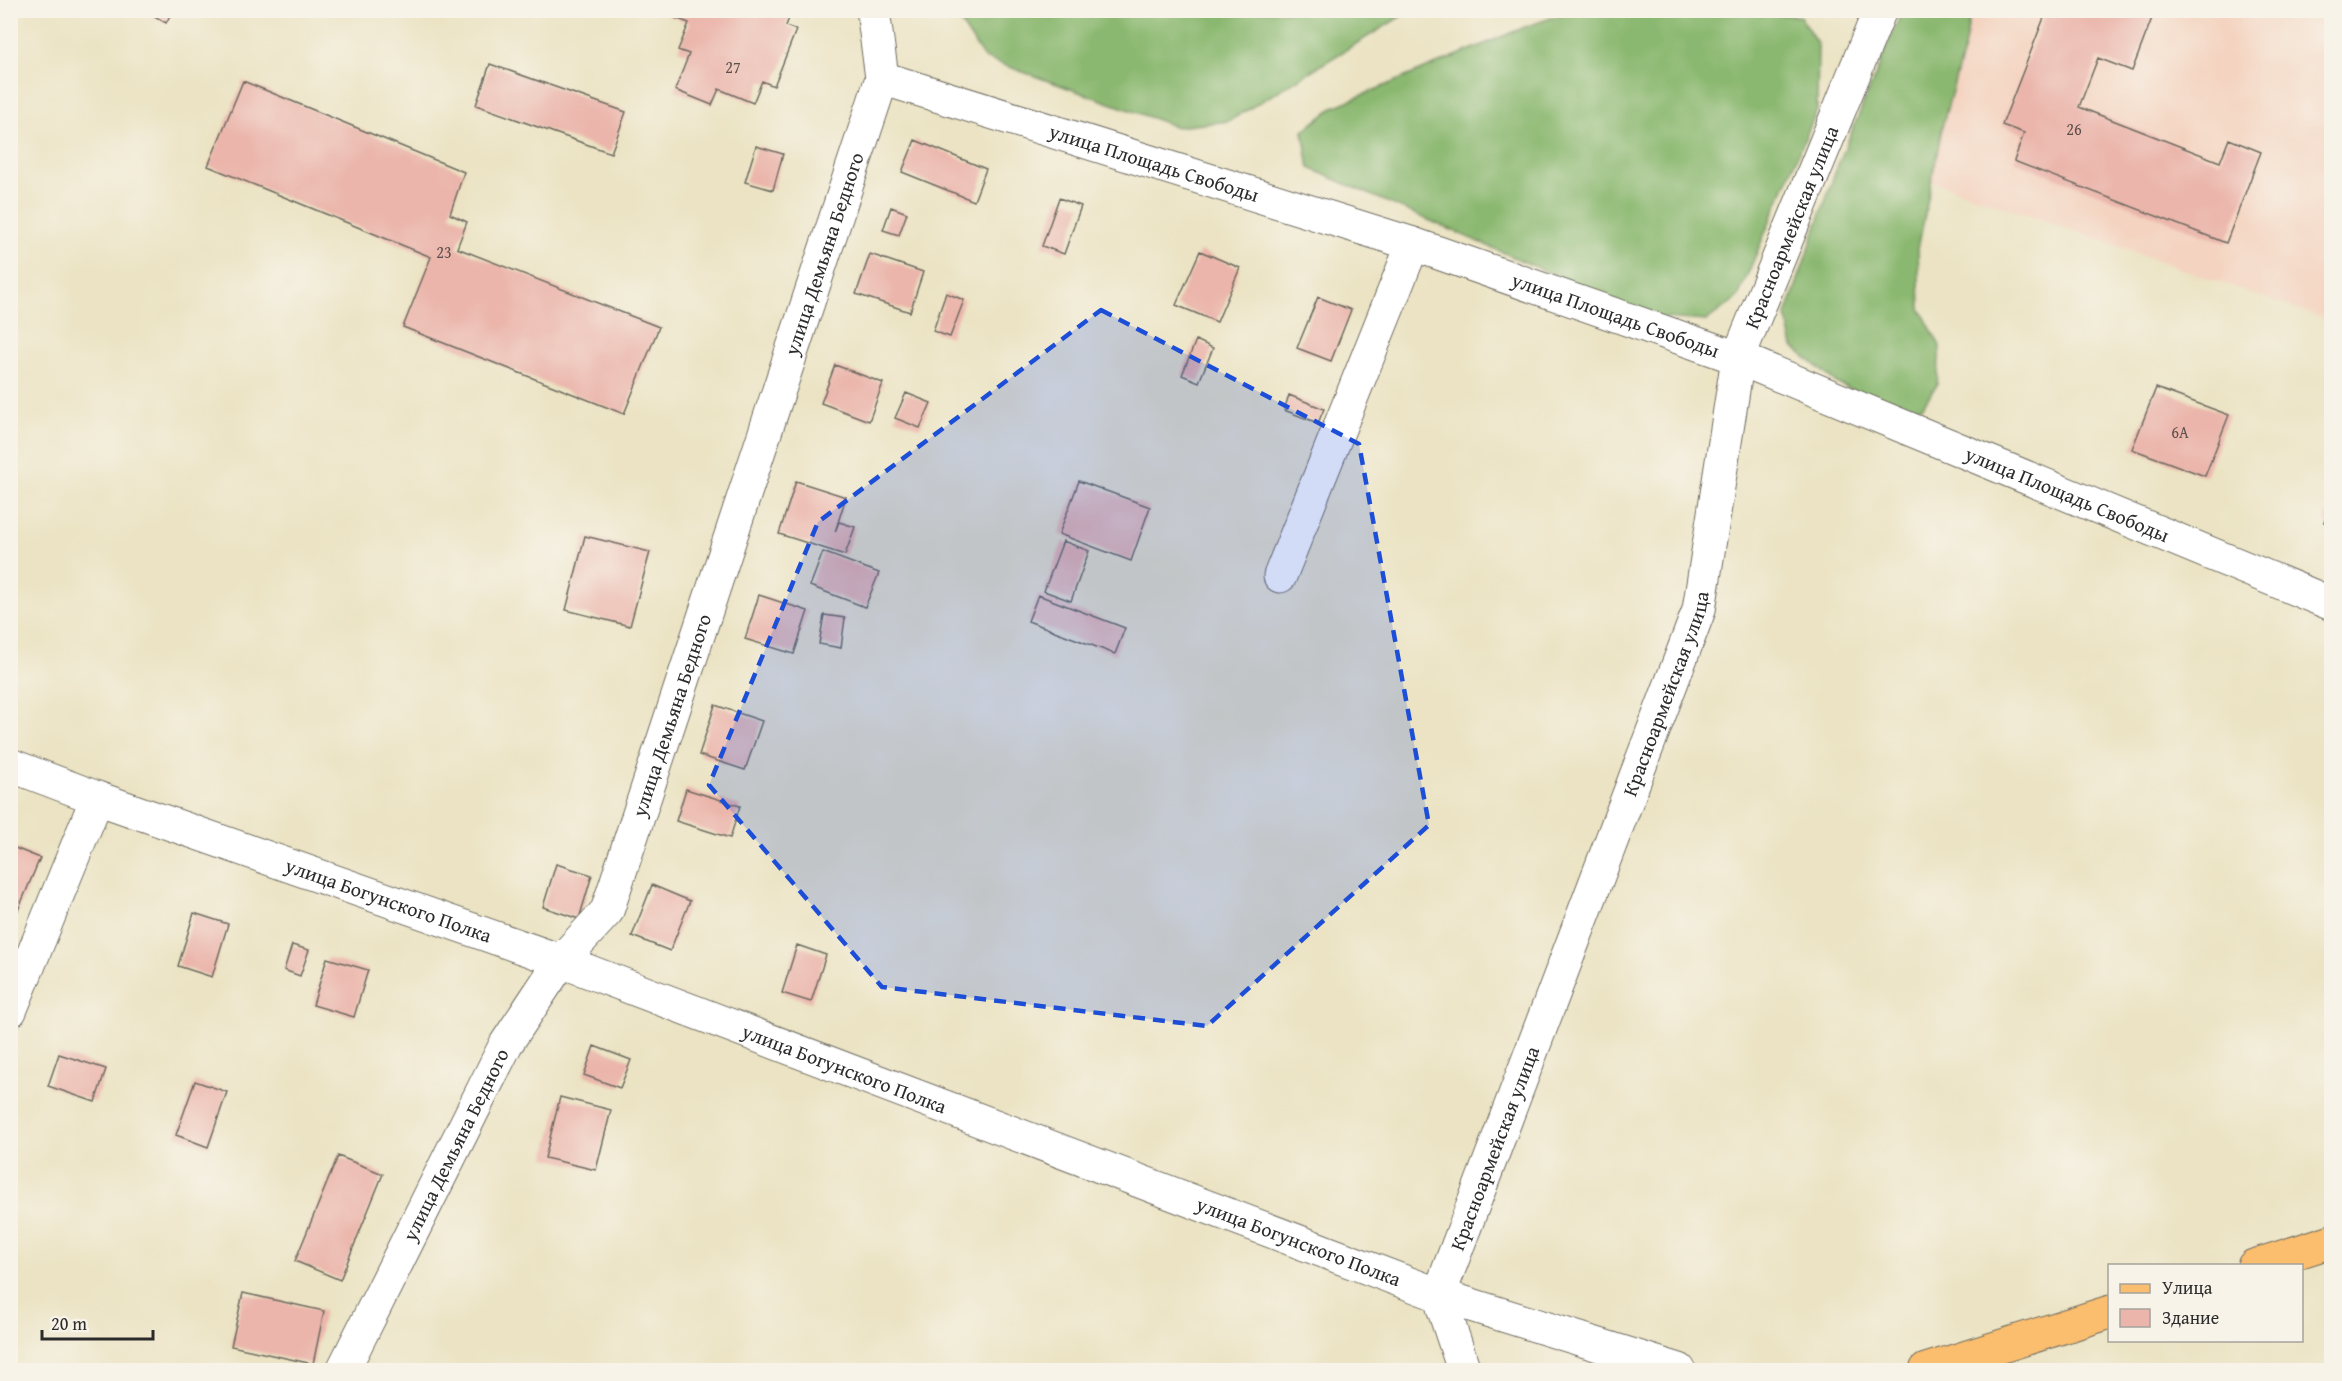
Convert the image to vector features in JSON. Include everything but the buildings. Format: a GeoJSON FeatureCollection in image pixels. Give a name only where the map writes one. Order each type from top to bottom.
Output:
{"type":"FeatureCollection","features":[{"type":"Feature","properties":{"kind":"main road"},"geometry":{"type":"LineString","coordinates":[[2260,1264],[2331,1241]]}},
{"type":"Feature","properties":{"kind":"main road"},"geometry":{"type":"LineString","coordinates":[[1926,1371],[2108,1312]]}},
{"type":"Feature","properties":{"kind":"street","name":"улица Демьяна Бедного"},"geometry":{"type":"LineString","coordinates":[[343,1371],[506,1044],[561,961],[607,911],[882,78],[873,10]]}},
{"type":"Feature","properties":{"kind":"street","name":"Красноармейская улица"},"geometry":{"type":"LineString","coordinates":[[1439,1295],[1699,610],[1738,358],[1880,10]]}},
{"type":"Feature","properties":{"kind":"street","name":"улица Площадь Свободы"},"geometry":{"type":"LineString","coordinates":[[882,78],[1413,244],[1738,358],[2331,604]]}},
{"type":"Feature","properties":{"kind":"street"},"geometry":{"type":"LineString","coordinates":[[1280,576],[1413,244]]}},
{"type":"Feature","properties":{"kind":"street","name":"улица Богунского Полка"},"geometry":{"type":"LineString","coordinates":[[10,765],[97,798],[561,961],[1439,1295],[1679,1371]]}},
{"type":"Feature","properties":{"kind":"street"},"geometry":{"type":"LineString","coordinates":[[10,1011],[97,798]]}},
{"type":"Feature","properties":{"kind":"street"},"geometry":{"type":"LineString","coordinates":[[1439,1295],[1464,1371]]}},
{"type":"Feature","properties":{"kind":"highlighted area"},"geometry":{"type":"Polygon","coordinates":[[[1101,310],[1359,444],[1429,825],[1207,1026],[882,987],[709,785],[818,522],[1101,310]]]}},
{"type":"Feature","properties":{"kind":"shaded area"},"geometry":{"type":"Polygon","coordinates":[[[1931,11],[2331,11],[2331,321],[1877,162],[1931,11]]]}},
{"type":"Feature","properties":{"kind":"green space"},"geometry":{"type":"Polygon","coordinates":[[[1646,10],[1800,16],[1818,45],[1817,110],[1738,297],[1706,321],[1651,317],[1309,168],[1303,131],[1334,107],[1525,27],[1571,11],[1646,10]]]}},
{"type":"Feature","properties":{"kind":"green space"},"geometry":{"type":"Polygon","coordinates":[[[953,11],[1410,11],[1229,121],[1177,127],[984,58],[953,11]]]}},
{"type":"Feature","properties":{"kind":"green space"},"geometry":{"type":"Polygon","coordinates":[[[1902,11],[1971,11],[1964,48],[1943,123],[1918,249],[1920,308],[1940,346],[1937,385],[1922,407],[1895,408],[1838,384],[1793,347],[1786,315],[1837,167],[1902,11]]]}}]}
